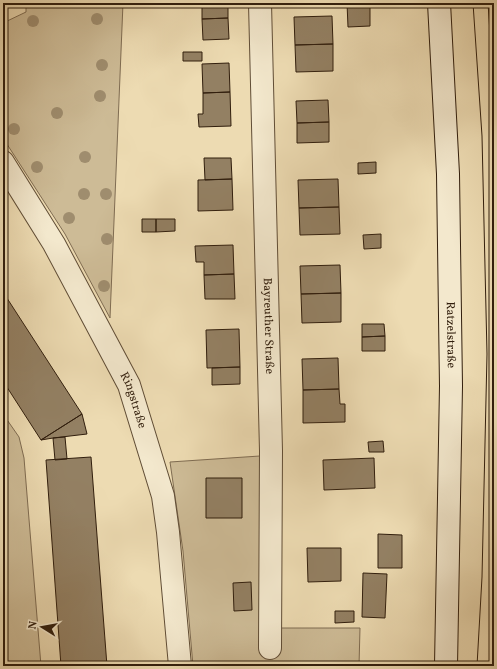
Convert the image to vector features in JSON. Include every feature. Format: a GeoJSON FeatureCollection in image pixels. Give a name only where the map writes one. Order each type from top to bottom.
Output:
{"type":"FeatureCollection","features":[{"type":"Feature","properties":{"kind":"street","name":"Bayreuther Straße"},"geometry":{"type":"LineString","coordinates":[[260,3],[271,451],[270,648]]}},
{"type":"Feature","properties":{"kind":"street","name":"Ratzelstraße"},"geometry":{"type":"LineString","coordinates":[[439,3],[448,174],[451,386],[446,666]]}},
{"type":"Feature","properties":{"kind":"street","name":"Ringstraße"},"geometry":{"type":"LineString","coordinates":[[3,162],[54,244],[129,385],[163,496],[168,532],[180,666]]}},
{"type":"Feature","properties":{"kind":"shaded area"},"geometry":{"type":"Polygon","coordinates":[[[26,3],[123,3],[110,318],[65,234],[3,138],[3,23],[26,12],[26,3]]]}},
{"type":"Feature","properties":{"kind":"shaded area"},"geometry":{"type":"Polygon","coordinates":[[[3,414],[19,437],[24,458],[41,666],[3,666],[3,414]]]}},
{"type":"Feature","properties":{"kind":"shaded area"},"geometry":{"type":"Polygon","coordinates":[[[260,456],[263,628],[360,628],[359,666],[193,666],[183,551],[170,462],[260,456]]]}},
{"type":"Feature","properties":{"kind":"building"},"geometry":{"type":"Polygon","coordinates":[[[202,3],[228,3],[228,18],[202,19],[202,3]]]}},
{"type":"Feature","properties":{"kind":"building"},"geometry":{"type":"Polygon","coordinates":[[[347,3],[370,3],[370,26],[348,27],[347,3]]]}},
{"type":"Feature","properties":{"kind":"building"},"geometry":{"type":"Polygon","coordinates":[[[332,16],[333,44],[295,45],[294,17],[332,16]]]}},
{"type":"Feature","properties":{"kind":"building"},"geometry":{"type":"Polygon","coordinates":[[[228,18],[229,39],[203,40],[202,19],[228,18]]]}},
{"type":"Feature","properties":{"kind":"building"},"geometry":{"type":"Polygon","coordinates":[[[333,44],[333,71],[296,72],[295,45],[333,44]]]}},
{"type":"Feature","properties":{"kind":"building"},"geometry":{"type":"Polygon","coordinates":[[[183,52],[202,52],[202,61],[183,61],[183,52]]]}},
{"type":"Feature","properties":{"kind":"building"},"geometry":{"type":"Polygon","coordinates":[[[229,63],[230,92],[203,93],[202,64],[229,63]]]}},
{"type":"Feature","properties":{"kind":"building"},"geometry":{"type":"Polygon","coordinates":[[[230,92],[231,126],[199,127],[198,114],[203,114],[203,93],[230,92]]]}},
{"type":"Feature","properties":{"kind":"building"},"geometry":{"type":"Polygon","coordinates":[[[328,100],[329,122],[297,123],[296,101],[328,100]]]}},
{"type":"Feature","properties":{"kind":"building"},"geometry":{"type":"Polygon","coordinates":[[[329,122],[329,142],[297,143],[297,123],[329,122]]]}},
{"type":"Feature","properties":{"kind":"building"},"geometry":{"type":"Polygon","coordinates":[[[204,158],[231,158],[232,179],[205,180],[204,158]]]}},
{"type":"Feature","properties":{"kind":"building"},"geometry":{"type":"Polygon","coordinates":[[[376,162],[376,173],[358,174],[358,163],[376,162]]]}},
{"type":"Feature","properties":{"kind":"building"},"geometry":{"type":"Polygon","coordinates":[[[232,179],[233,210],[198,211],[198,180],[232,179]]]}},
{"type":"Feature","properties":{"kind":"building"},"geometry":{"type":"Polygon","coordinates":[[[338,179],[339,207],[299,208],[298,180],[338,179]]]}},
{"type":"Feature","properties":{"kind":"building"},"geometry":{"type":"Polygon","coordinates":[[[339,207],[340,234],[300,235],[299,208],[339,207]]]}},
{"type":"Feature","properties":{"kind":"building"},"geometry":{"type":"Polygon","coordinates":[[[142,219],[156,219],[156,232],[142,232],[142,219]]]}},
{"type":"Feature","properties":{"kind":"building"},"geometry":{"type":"Polygon","coordinates":[[[156,219],[175,219],[175,231],[156,232],[156,219]]]}},
{"type":"Feature","properties":{"kind":"building"},"geometry":{"type":"Polygon","coordinates":[[[381,234],[381,248],[364,249],[363,235],[381,234]]]}},
{"type":"Feature","properties":{"kind":"building"},"geometry":{"type":"Polygon","coordinates":[[[233,245],[234,274],[204,275],[204,262],[196,262],[195,246],[233,245]]]}},
{"type":"Feature","properties":{"kind":"building"},"geometry":{"type":"Polygon","coordinates":[[[340,265],[341,293],[301,294],[300,266],[340,265]]]}},
{"type":"Feature","properties":{"kind":"building"},"geometry":{"type":"Polygon","coordinates":[[[234,274],[235,299],[205,299],[204,275],[234,274]]]}},
{"type":"Feature","properties":{"kind":"building"},"geometry":{"type":"Polygon","coordinates":[[[3,292],[82,414],[41,440],[3,381],[3,292]]]}},
{"type":"Feature","properties":{"kind":"building"},"geometry":{"type":"Polygon","coordinates":[[[341,293],[341,322],[302,323],[301,294],[341,293]]]}},
{"type":"Feature","properties":{"kind":"building"},"geometry":{"type":"Polygon","coordinates":[[[362,324],[384,324],[385,336],[362,337],[362,324]]]}},
{"type":"Feature","properties":{"kind":"building"},"geometry":{"type":"Polygon","coordinates":[[[239,329],[240,367],[207,368],[206,330],[239,329]]]}},
{"type":"Feature","properties":{"kind":"building"},"geometry":{"type":"Polygon","coordinates":[[[385,336],[385,351],[362,351],[362,337],[385,336]]]}},
{"type":"Feature","properties":{"kind":"building"},"geometry":{"type":"Polygon","coordinates":[[[338,358],[339,389],[303,390],[302,359],[338,358]]]}},
{"type":"Feature","properties":{"kind":"building"},"geometry":{"type":"Polygon","coordinates":[[[240,367],[240,384],[212,385],[212,368],[240,367]]]}},
{"type":"Feature","properties":{"kind":"building"},"geometry":{"type":"Polygon","coordinates":[[[339,389],[340,404],[345,404],[345,422],[303,423],[303,390],[339,389]]]}},
{"type":"Feature","properties":{"kind":"building"},"geometry":{"type":"Polygon","coordinates":[[[82,414],[87,434],[41,440],[82,414]]]}},
{"type":"Feature","properties":{"kind":"building"},"geometry":{"type":"Polygon","coordinates":[[[65,437],[67,459],[55,460],[53,438],[65,437]]]}},
{"type":"Feature","properties":{"kind":"building"},"geometry":{"type":"Polygon","coordinates":[[[383,441],[384,452],[369,452],[368,442],[383,441]]]}},
{"type":"Feature","properties":{"kind":"building"},"geometry":{"type":"Polygon","coordinates":[[[91,457],[107,666],[61,666],[46,460],[91,457]]]}},
{"type":"Feature","properties":{"kind":"building"},"geometry":{"type":"Polygon","coordinates":[[[374,458],[375,488],[324,490],[323,460],[374,458]]]}},
{"type":"Feature","properties":{"kind":"building"},"geometry":{"type":"Polygon","coordinates":[[[206,478],[242,478],[242,518],[206,518],[206,478]]]}},
{"type":"Feature","properties":{"kind":"building"},"geometry":{"type":"Polygon","coordinates":[[[378,534],[402,535],[402,568],[378,568],[378,534]]]}},
{"type":"Feature","properties":{"kind":"building"},"geometry":{"type":"Polygon","coordinates":[[[307,548],[341,548],[341,581],[308,582],[307,548]]]}},
{"type":"Feature","properties":{"kind":"building"},"geometry":{"type":"Polygon","coordinates":[[[363,573],[387,574],[385,618],[362,617],[363,573]]]}},
{"type":"Feature","properties":{"kind":"building"},"geometry":{"type":"Polygon","coordinates":[[[251,582],[252,610],[234,611],[233,583],[251,582]]]}},
{"type":"Feature","properties":{"kind":"building"},"geometry":{"type":"Polygon","coordinates":[[[335,611],[354,611],[354,622],[335,623],[335,611]]]}},
{"type":"Feature","properties":{"kind":"tram line"},"geometry":{"type":"LineString","coordinates":[[473,3],[482,136],[487,354],[482,577],[477,666]]}},
{"type":"Feature","properties":{"kind":"tram line"},"geometry":{"type":"LineString","coordinates":[[488,3],[494,92]]}},
{"type":"Feature","properties":{"kind":"tram line"},"geometry":{"type":"LineString","coordinates":[[491,666],[494,613]]}}]}
